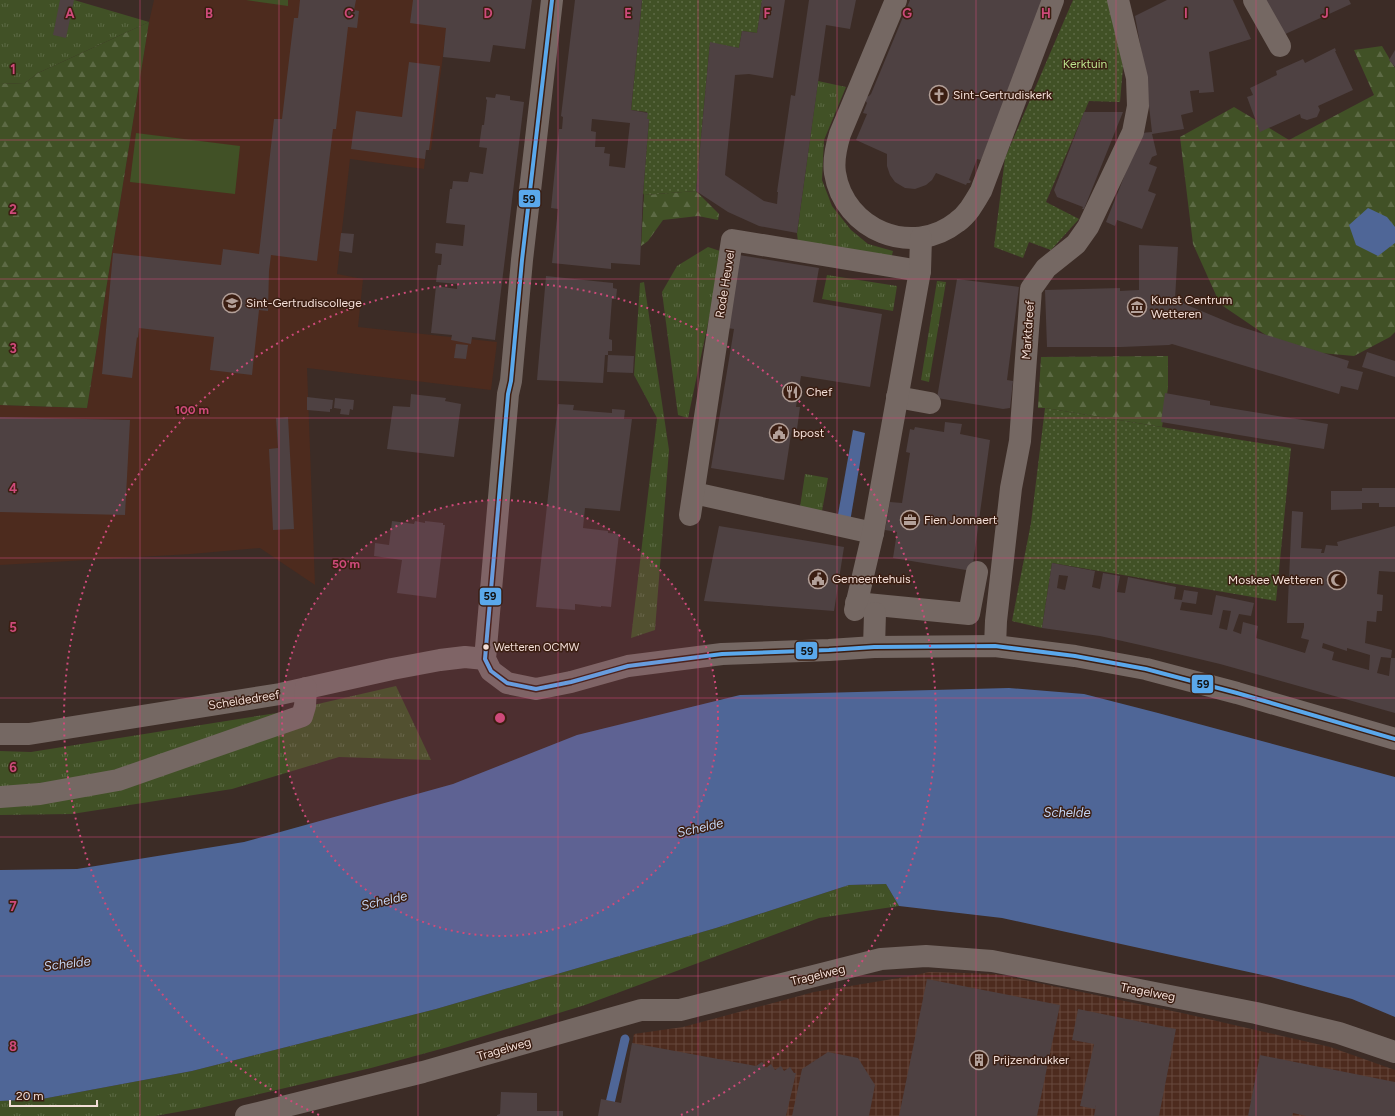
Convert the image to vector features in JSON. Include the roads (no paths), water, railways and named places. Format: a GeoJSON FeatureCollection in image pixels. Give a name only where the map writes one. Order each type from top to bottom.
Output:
{"type":"FeatureCollection","features":[{"type":"Feature","properties":{"kind":"street"},"geometry":{"type":"LineString","coordinates":[[552,0],[522,260],[511,381],[508,394],[486,659],[491,671],[507,683],[536,689],[571,682],[628,666],[722,654],[880,647],[994,646],[1075,656],[1146,669],[1237,693],[1395,739]]}},
{"type":"Feature","properties":{"kind":"street"},"geometry":{"type":"LineString","coordinates":[[896,0],[840,134],[835,154],[835,173],[840,192],[850,210],[865,223],[882,233],[901,238],[921,238],[940,232],[957,222],[971,208],[981,191],[1053,0]]}},
{"type":"Feature","properties":{"kind":"street","name":"Marktdreef"},"geometry":{"type":"LineString","coordinates":[[994,646],[1011,488],[1020,441],[1031,289],[1046,268],[1076,244],[1088,227],[1133,132],[1138,106],[1137,78],[1118,0]]}},
{"type":"Feature","properties":{"kind":"street"},"geometry":{"type":"LineString","coordinates":[[1254,0],[1280,46]]}},
{"type":"Feature","properties":{"kind":"street"},"geometry":{"type":"LineString","coordinates":[[880,647],[868,610],[873,533],[909,405],[920,271],[921,238]]}},
{"type":"Feature","properties":{"kind":"street","name":"Rode Heuvel"},"geometry":{"type":"LineString","coordinates":[[690,515],[697,494],[732,240],[920,271]]}},
{"type":"Feature","properties":{"kind":"street"},"geometry":{"type":"LineString","coordinates":[[716,395],[697,494],[873,533]]}},
{"type":"Feature","properties":{"kind":"street"},"geometry":{"type":"LineString","coordinates":[[868,610],[969,614],[977,572]]}},
{"type":"Feature","properties":{"kind":"street","name":"Scheldedreef"},"geometry":{"type":"LineString","coordinates":[[0,734],[29,734],[280,694],[440,660],[465,657],[486,659]]}},
{"type":"Feature","properties":{"kind":"street"},"geometry":{"type":"LineString","coordinates":[[0,797],[40,794],[118,780],[302,716],[305,706],[306,688]]}},
{"type":"Feature","properties":{"kind":"street","name":"Tragelweg"},"geometry":{"type":"LineString","coordinates":[[246,1116],[423,1072],[641,1010],[680,1010],[881,959],[926,956],[992,961],[1249,1011],[1338,1033],[1395,1052]]}},
{"type":"Feature","properties":{"kind":"water"},"geometry":{"type":"Polygon","coordinates":[[[1368,208],[1387,217],[1395,227],[1395,243],[1378,256],[1356,245],[1349,225],[1368,208]]]}},
{"type":"Feature","properties":{"kind":"water"},"geometry":{"type":"Polygon","coordinates":[[[853,430],[865,433],[850,522],[837,520],[853,430]]]}},
{"type":"Feature","properties":{"kind":"water","name":"Schelde"},"geometry":{"type":"Polygon","coordinates":[[[1009,688],[1084,694],[1395,777],[1395,1017],[1352,999],[1267,976],[1002,918],[899,906],[886,884],[849,885],[716,928],[436,1009],[192,1071],[42,1099],[0,1101],[0,870],[77,869],[244,842],[453,784],[577,735],[740,695],[1009,688]]]}},
{"type":"Feature","properties":{"kind":"waterway"},"geometry":{"type":"LineString","coordinates":[[607,1116],[625,1039]]}},
{"type":"Feature","properties":{"kind":"place","name":"Sint-Gertrudiskerk"},"geometry":{"type":"Point","coordinates":[939,95]}},
{"type":"Feature","properties":{"kind":"place","name":"Sint-Gertrudiscollege"},"geometry":{"type":"Point","coordinates":[232,303]}},
{"type":"Feature","properties":{"kind":"place","name":"Kunst Centrum Wetteren"},"geometry":{"type":"Point","coordinates":[1137,307]}},
{"type":"Feature","properties":{"kind":"place","name":"Chef"},"geometry":{"type":"Point","coordinates":[792,392]}},
{"type":"Feature","properties":{"kind":"place","name":"bpost"},"geometry":{"type":"Point","coordinates":[779,433]}},
{"type":"Feature","properties":{"kind":"place","name":"Fien Jonnaert"},"geometry":{"type":"Point","coordinates":[910,520]}},
{"type":"Feature","properties":{"kind":"place","name":"Gemeentehuis"},"geometry":{"type":"Point","coordinates":[818,579]}},
{"type":"Feature","properties":{"kind":"place","name":"Moskee Wetteren"},"geometry":{"type":"Point","coordinates":[1337,580]}},
{"type":"Feature","properties":{"kind":"place","name":"Wetteren OCMW"},"geometry":{"type":"Point","coordinates":[486,647]}},
{"type":"Feature","properties":{"kind":"place","name":"Prijzendrukker"},"geometry":{"type":"Point","coordinates":[979,1060]}},
{"type":"Feature","properties":{"kind":"park label","name":"Kerktuin"},"geometry":{"type":"Point","coordinates":[1085,64]}}]}
